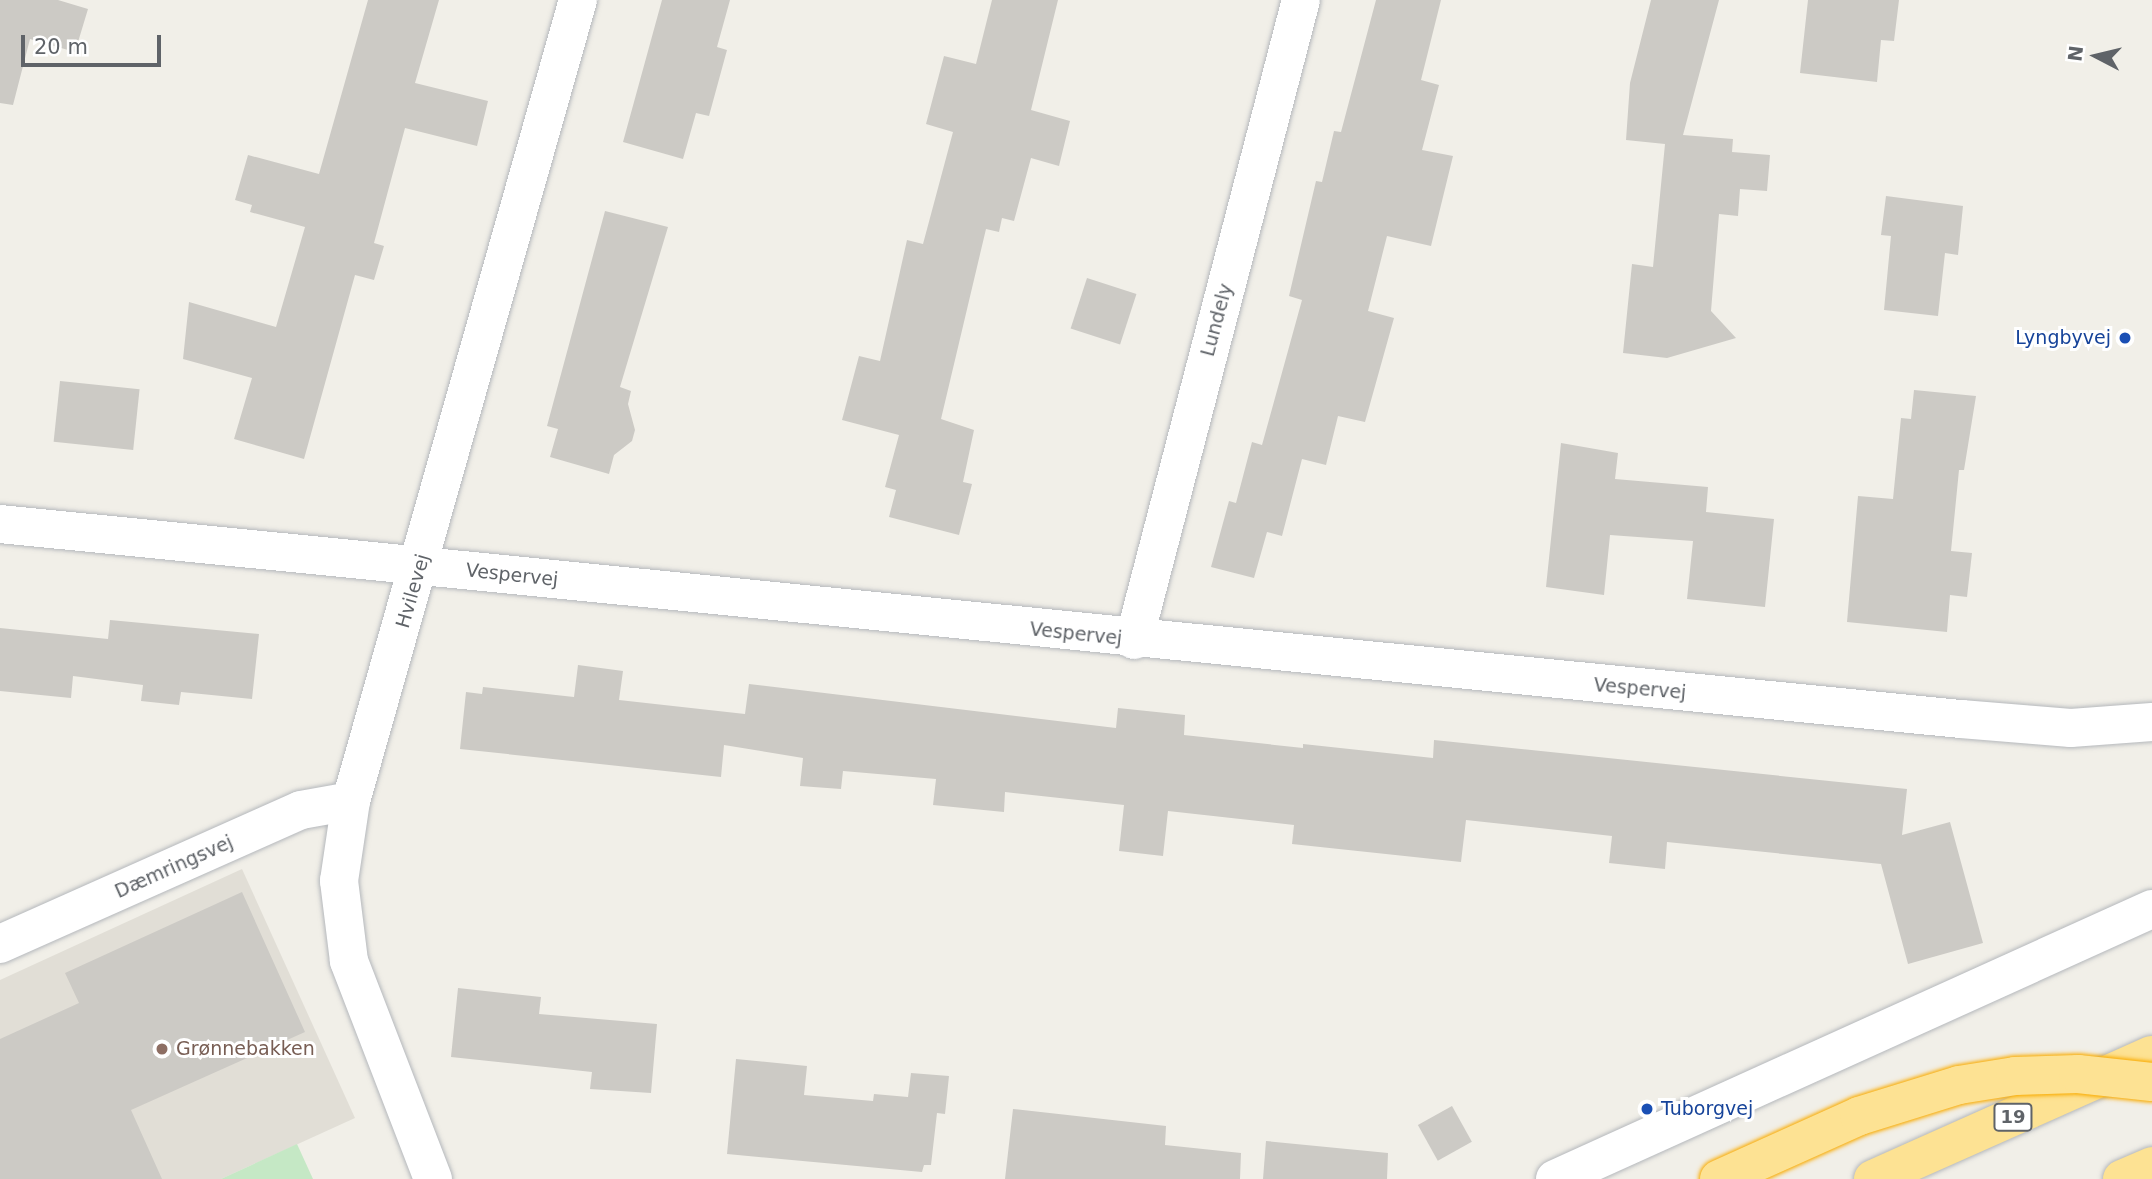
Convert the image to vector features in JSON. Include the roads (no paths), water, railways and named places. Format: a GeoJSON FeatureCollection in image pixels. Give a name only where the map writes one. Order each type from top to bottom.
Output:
{"type":"FeatureCollection","features":[{"type":"Feature","properties":{"kind":"highway","name":"19"},"geometry":{"type":"LineString","coordinates":[[1873,1179],[2152,1055]]}},
{"type":"Feature","properties":{"kind":"highway"},"geometry":{"type":"LineString","coordinates":[[1720,1179],[1859,1116],[1959,1085],[2015,1076],[2078,1074],[2152,1082]]}},
{"type":"Feature","properties":{"kind":"highway"},"geometry":{"type":"LineString","coordinates":[[2123,1179],[2152,1166]]}},
{"type":"Feature","properties":{"kind":"street","name":"Hvilevej"},"geometry":{"type":"LineString","coordinates":[[433,1179],[349,961],[339,881],[351,801],[421,566],[578,0]]}},
{"type":"Feature","properties":{"kind":"street","name":"Lundely"},"geometry":{"type":"LineString","coordinates":[[1133,640],[1301,0]]}},
{"type":"Feature","properties":{"kind":"street","name":"Vespervej"},"geometry":{"type":"LineString","coordinates":[[0,524],[1133,640],[1961,719],[2071,728],[2152,722]]}},
{"type":"Feature","properties":{"kind":"street","name":"Dæmringsvej"},"geometry":{"type":"LineString","coordinates":[[0,944],[300,810],[351,801]]}},
{"type":"Feature","properties":{"kind":"street"},"geometry":{"type":"LineString","coordinates":[[1555,1179],[2152,909]]}},
{"type":"Feature","properties":{"kind":"place","name":"Lyngbyvej"},"geometry":{"type":"Point","coordinates":[2125,338]}},
{"type":"Feature","properties":{"kind":"place","name":"Grønnebakken"},"geometry":{"type":"Point","coordinates":[162,1049]}},
{"type":"Feature","properties":{"kind":"place","name":"Tuborgvej"},"geometry":{"type":"Point","coordinates":[1647,1109]}}]}
